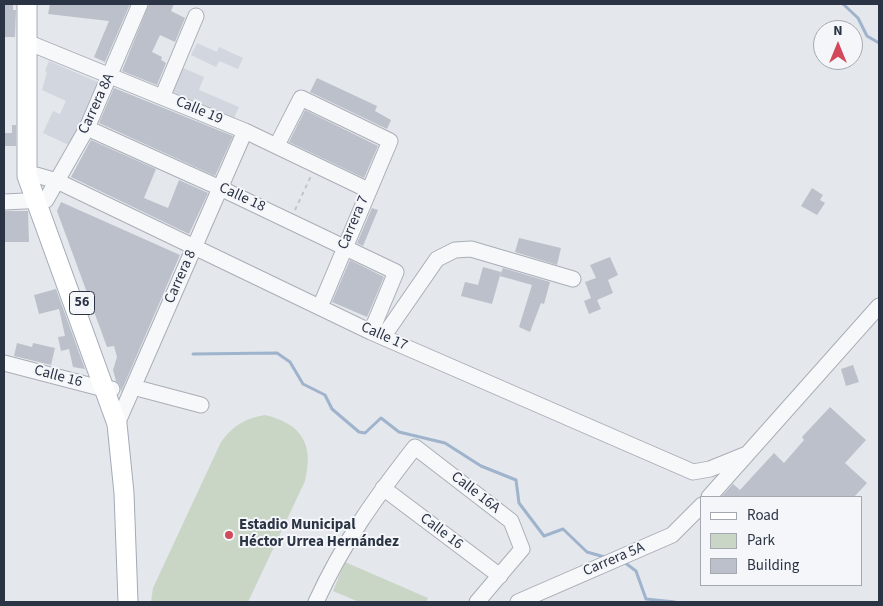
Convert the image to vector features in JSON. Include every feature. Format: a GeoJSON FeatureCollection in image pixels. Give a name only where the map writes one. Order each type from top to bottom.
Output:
{"type":"FeatureCollection","features":[{"type":"Feature","properties":{"kind":"main road","name":"56"},"geometry":{"type":"LineString","coordinates":[[27,4],[31,42]]}},
{"type":"Feature","properties":{"kind":"main road","name":"56"},"geometry":{"type":"LineString","coordinates":[[34,4],[31,42],[32,176],[127,437],[132,492],[136,602]]}},
{"type":"Feature","properties":{"kind":"main road","name":"56"},"geometry":{"type":"LineString","coordinates":[[119,419],[128,602]]}},
{"type":"Feature","properties":{"kind":"street","name":"Carrera 8A"},"geometry":{"type":"LineString","coordinates":[[42,201],[57,181],[88,128],[112,75],[140,4]]}},
{"type":"Feature","properties":{"kind":"street"},"geometry":{"type":"LineString","coordinates":[[163,95],[196,16]]}},
{"type":"Feature","properties":{"kind":"street","name":"Calle 19"},"geometry":{"type":"LineString","coordinates":[[31,42],[163,95],[277,145],[368,190]]}},
{"type":"Feature","properties":{"kind":"street","name":"Carrera 7"},"geometry":{"type":"LineString","coordinates":[[277,145],[301,98],[390,141],[320,307]]}},
{"type":"Feature","properties":{"kind":"street","name":"Calle 18"},"geometry":{"type":"LineString","coordinates":[[88,128],[220,188],[396,272],[377,334]]}},
{"type":"Feature","properties":{"kind":"street","name":"Carrera 8"},"geometry":{"type":"LineString","coordinates":[[119,419],[245,131]]}},
{"type":"Feature","properties":{"kind":"street","name":"Calle 17"},"geometry":{"type":"LineString","coordinates":[[32,176],[57,181],[377,334],[693,472],[710,469],[747,454]]}},
{"type":"Feature","properties":{"kind":"street"},"geometry":{"type":"LineString","coordinates":[[4,202],[42,201]]}},
{"type":"Feature","properties":{"kind":"street"},"geometry":{"type":"LineString","coordinates":[[377,334],[437,259],[455,250],[471,249],[573,280]]}},
{"type":"Feature","properties":{"kind":"street"},"geometry":{"type":"LineString","coordinates":[[710,496],[879,306]]}},
{"type":"Feature","properties":{"kind":"street","name":"Calle 16"},"geometry":{"type":"LineString","coordinates":[[4,363],[108,389]]}},
{"type":"Feature","properties":{"kind":"street"},"geometry":{"type":"LineString","coordinates":[[133,387],[202,405]]}},
{"type":"Feature","properties":{"kind":"street","name":"Calle 16A"},"geometry":{"type":"LineString","coordinates":[[383,488],[415,447],[511,520],[522,549],[500,576]]}},
{"type":"Feature","properties":{"kind":"street"},"geometry":{"type":"LineString","coordinates":[[316,602],[336,559],[383,488]]}},
{"type":"Feature","properties":{"kind":"street","name":"Calle 16"},"geometry":{"type":"LineString","coordinates":[[383,488],[500,576]]}},
{"type":"Feature","properties":{"kind":"street","name":"Carrera 5A"},"geometry":{"type":"LineString","coordinates":[[518,602],[672,534],[700,507]]}},
{"type":"Feature","properties":{"kind":"street"},"geometry":{"type":"LineString","coordinates":[[477,602],[500,576]]}},
{"type":"Feature","properties":{"kind":"path"},"geometry":{"type":"LineString","coordinates":[[290,221],[316,164]]}},
{"type":"Feature","properties":{"kind":"shaded area"},"geometry":{"type":"Polygon","coordinates":[[[197,43],[217,52],[219,47],[243,58],[238,69],[219,61],[216,67],[191,55],[197,43]]]}},
{"type":"Feature","properties":{"kind":"shaded area"},"geometry":{"type":"Polygon","coordinates":[[[49,61],[100,83],[71,146],[43,133],[53,111],[60,114],[66,101],[42,90],[47,72],[45,71],[49,61]]]}},
{"type":"Feature","properties":{"kind":"shaded area"},"geometry":{"type":"Polygon","coordinates":[[[181,67],[204,77],[199,90],[239,107],[234,118],[170,91],[181,67]]]}},
{"type":"Feature","properties":{"kind":"green space","name":"Estadio Municipal Héctor Urrea Hernández"},"geometry":{"type":"Polygon","coordinates":[[[265,415],[278,419],[296,430],[306,446],[308,456],[307,468],[305,481],[248,602],[151,602],[153,588],[221,442],[230,431],[240,424],[265,415]]]}},
{"type":"Feature","properties":{"kind":"green space"},"geometry":{"type":"Polygon","coordinates":[[[345,562],[428,598],[426,602],[359,602],[333,591],[345,562]]]}},
{"type":"Feature","properties":{"kind":"building"},"geometry":{"type":"Polygon","coordinates":[[[4,4],[13,4],[13,10],[16,10],[15,37],[4,37],[4,4]]]}},
{"type":"Feature","properties":{"kind":"building"},"geometry":{"type":"Polygon","coordinates":[[[50,4],[130,4],[105,62],[94,57],[109,21],[48,14],[50,4]]]}},
{"type":"Feature","properties":{"kind":"building"},"geometry":{"type":"Polygon","coordinates":[[[149,4],[174,4],[171,11],[185,18],[175,42],[160,35],[152,52],[162,57],[161,60],[166,63],[157,85],[122,71],[149,4]]]}},
{"type":"Feature","properties":{"kind":"building"},"geometry":{"type":"Polygon","coordinates":[[[317,78],[377,106],[375,111],[391,120],[387,129],[310,92],[317,78]]]}},
{"type":"Feature","properties":{"kind":"building"},"geometry":{"type":"Polygon","coordinates":[[[114,88],[233,136],[215,176],[99,123],[114,88]]]}},
{"type":"Feature","properties":{"kind":"building"},"geometry":{"type":"Polygon","coordinates":[[[305,110],[378,146],[364,178],[289,142],[305,110]]]}},
{"type":"Feature","properties":{"kind":"building"},"geometry":{"type":"Polygon","coordinates":[[[12,125],[16,125],[16,146],[4,146],[4,133],[12,133],[12,125]]]}},
{"type":"Feature","properties":{"kind":"building"},"geometry":{"type":"Polygon","coordinates":[[[91,140],[156,169],[144,198],[168,208],[179,180],[208,193],[189,234],[71,177],[91,140]]]}},
{"type":"Feature","properties":{"kind":"building"},"geometry":{"type":"Polygon","coordinates":[[[812,188],[823,195],[820,200],[825,203],[817,215],[801,206],[812,188]]]}},
{"type":"Feature","properties":{"kind":"building"},"geometry":{"type":"Polygon","coordinates":[[[61,202],[180,255],[121,392],[113,370],[117,357],[114,346],[107,347],[57,211],[61,202]]]}},
{"type":"Feature","properties":{"kind":"building"},"geometry":{"type":"Polygon","coordinates":[[[372,208],[378,210],[363,246],[357,243],[372,208]]]}},
{"type":"Feature","properties":{"kind":"building"},"geometry":{"type":"Polygon","coordinates":[[[4,211],[28,211],[29,242],[4,242],[4,211]]]}},
{"type":"Feature","properties":{"kind":"building"},"geometry":{"type":"Polygon","coordinates":[[[519,238],[561,248],[557,265],[515,252],[519,238]]]}},
{"type":"Feature","properties":{"kind":"building"},"geometry":{"type":"Polygon","coordinates":[[[610,257],[618,275],[608,280],[613,293],[597,300],[601,309],[589,314],[584,301],[591,298],[585,282],[596,278],[590,265],[610,257]]]}},
{"type":"Feature","properties":{"kind":"building"},"geometry":{"type":"Polygon","coordinates":[[[350,260],[384,277],[367,317],[332,302],[350,260]]]}},
{"type":"Feature","properties":{"kind":"building"},"geometry":{"type":"Polygon","coordinates":[[[483,267],[501,272],[492,304],[461,296],[465,282],[478,285],[483,267]]]}},
{"type":"Feature","properties":{"kind":"building"},"geometry":{"type":"Polygon","coordinates":[[[503,268],[550,282],[544,304],[541,303],[530,332],[519,327],[532,285],[500,276],[503,268]]]}},
{"type":"Feature","properties":{"kind":"building"},"geometry":{"type":"Polygon","coordinates":[[[56,289],[85,369],[73,367],[69,349],[61,351],[58,337],[65,336],[59,309],[39,314],[34,295],[56,289]]]}},
{"type":"Feature","properties":{"kind":"building"},"geometry":{"type":"Polygon","coordinates":[[[17,343],[32,347],[33,343],[55,348],[51,365],[14,356],[17,343]]]}},
{"type":"Feature","properties":{"kind":"building"},"geometry":{"type":"Polygon","coordinates":[[[853,365],[859,382],[846,386],[841,369],[853,365]]]}},
{"type":"Feature","properties":{"kind":"building"},"geometry":{"type":"Polygon","coordinates":[[[830,407],[866,440],[845,463],[867,483],[855,496],[722,496],[733,484],[740,490],[774,453],[784,463],[804,440],[802,437],[830,407]]]}},
{"type":"Feature","properties":{"kind":"waterway"},"geometry":{"type":"LineString","coordinates":[[843,4],[858,18],[867,36],[879,43]]}},
{"type":"Feature","properties":{"kind":"waterway"},"geometry":{"type":"LineString","coordinates":[[193,354],[277,353],[290,362],[303,384],[325,395],[332,409],[359,432],[365,433],[381,418],[399,432],[445,443],[481,466],[516,480],[519,503],[544,536],[563,529],[587,552],[608,558]]}},
{"type":"Feature","properties":{"kind":"waterway"},"geometry":{"type":"LineString","coordinates":[[624,562],[636,571],[646,599],[675,602]]}},
{"type":"Feature","properties":{"kind":"place","name":"Estadio Municipal Héctor Urrea Hernández"},"geometry":{"type":"Point","coordinates":[229,535]}}]}
